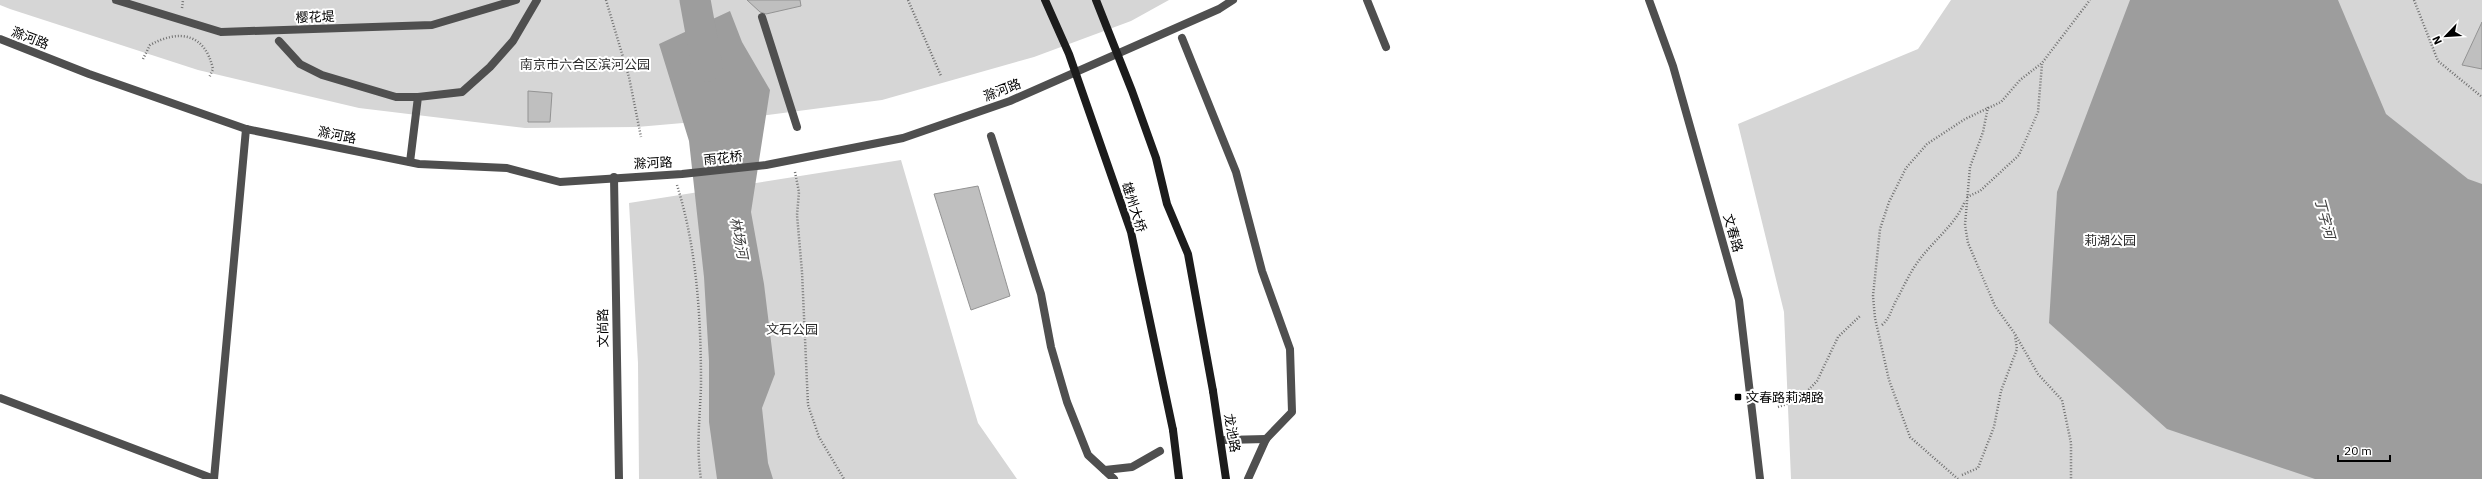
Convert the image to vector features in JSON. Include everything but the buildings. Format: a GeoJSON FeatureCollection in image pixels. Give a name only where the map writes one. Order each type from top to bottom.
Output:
{"type":"FeatureCollection","features":[{"type":"Feature","properties":{"kind":"main road","name":"雄州大桥"},"geometry":{"type":"LineString","coordinates":[[1045,0],[1069,54],[1131,232],[1173,430],[1179,479]]}},
{"type":"Feature","properties":{"kind":"main road","name":"龙池路"},"geometry":{"type":"LineString","coordinates":[[1096,0],[1132,91],[1156,158],[1167,204],[1188,254],[1213,391],[1226,479]]}},
{"type":"Feature","properties":{"kind":"street","name":"樱花堤"},"geometry":{"type":"LineString","coordinates":[[116,0],[221,32],[432,25],[516,0]]}},
{"type":"Feature","properties":{"kind":"street"},"geometry":{"type":"LineString","coordinates":[[279,41],[300,64],[322,75],[396,97],[418,97],[462,92],[490,67],[513,41],[537,0]]}},
{"type":"Feature","properties":{"kind":"street","name":"滁河路"},"geometry":{"type":"LineString","coordinates":[[766,165],[903,138],[1010,101],[1220,9],[1233,0]]}},
{"type":"Feature","properties":{"kind":"street"},"geometry":{"type":"LineString","coordinates":[[1367,0],[1386,46]]}},
{"type":"Feature","properties":{"kind":"street","name":"文春路"},"geometry":{"type":"LineString","coordinates":[[1649,0],[1673,66],[1739,300],[1760,479]]}},
{"type":"Feature","properties":{"kind":"street"},"geometry":{"type":"LineString","coordinates":[[762,17],[797,127]]}},
{"type":"Feature","properties":{"kind":"street"},"geometry":{"type":"LineString","coordinates":[[1182,38],[1236,172],[1262,271],[1290,349],[1292,412],[1266,439],[1248,479]]}},
{"type":"Feature","properties":{"kind":"street","name":"滁河路"},"geometry":{"type":"LineString","coordinates":[[0,39],[96,76],[246,129],[410,162],[507,168],[560,182],[614,177],[682,174]]}},
{"type":"Feature","properties":{"kind":"street"},"geometry":{"type":"LineString","coordinates":[[410,162],[418,97]]}},
{"type":"Feature","properties":{"kind":"street"},"geometry":{"type":"LineString","coordinates":[[0,398],[214,479],[246,129]]}},
{"type":"Feature","properties":{"kind":"street"},"geometry":{"type":"LineString","coordinates":[[990,136],[1041,294],[1051,347],[1067,402],[1088,455],[1114,479]]}},
{"type":"Feature","properties":{"kind":"street","name":"雨花桥"},"geometry":{"type":"LineString","coordinates":[[682,174],[766,165]]}},
{"type":"Feature","properties":{"kind":"street","name":"文尚路"},"geometry":{"type":"LineString","coordinates":[[614,177],[619,479]]}},
{"type":"Feature","properties":{"kind":"street"},"geometry":{"type":"LineString","coordinates":[[1226,440],[1266,439]]}},
{"type":"Feature","properties":{"kind":"street"},"geometry":{"type":"LineString","coordinates":[[1105,470],[1132,467],[1160,451]]}},
{"type":"Feature","properties":{"kind":"path"},"geometry":{"type":"LineString","coordinates":[[606,0],[629,77],[641,137]]}},
{"type":"Feature","properties":{"kind":"path"},"geometry":{"type":"LineString","coordinates":[[908,0],[941,76]]}},
{"type":"Feature","properties":{"kind":"path"},"geometry":{"type":"LineString","coordinates":[[1958,479],[1910,438],[1898,408],[1875,318],[1873,296],[1880,229],[1889,202],[1906,168],[1927,144],[1965,119],[2001,102],[2020,80],[2042,63],[2090,0]]}},
{"type":"Feature","properties":{"kind":"path"},"geometry":{"type":"LineString","coordinates":[[2414,0],[2438,60],[2482,97]]}},
{"type":"Feature","properties":{"kind":"path"},"geometry":{"type":"LineString","coordinates":[[143,59],[150,45],[173,34],[184,36],[196,40],[207,50],[213,68],[209,78]]}},
{"type":"Feature","properties":{"kind":"path"},"geometry":{"type":"LineString","coordinates":[[1882,325],[1890,318],[1895,301],[1919,260],[1950,224],[1959,216],[1967,197],[1980,191],[2019,155],[2038,112],[2042,63]]}},
{"type":"Feature","properties":{"kind":"path"},"geometry":{"type":"LineString","coordinates":[[1988,107],[1983,132],[1970,167],[1965,226],[1968,243],[1995,306],[2015,334],[2038,374],[2062,400],[2071,443],[2071,479]]}},
{"type":"Feature","properties":{"kind":"path"},"geometry":{"type":"LineString","coordinates":[[794,168],[799,192],[797,215],[802,272],[808,405],[819,437],[844,479]]}},
{"type":"Feature","properties":{"kind":"path"},"geometry":{"type":"LineString","coordinates":[[677,185],[686,213],[695,256],[701,386],[697,434],[701,479]]}},
{"type":"Feature","properties":{"kind":"path"},"geometry":{"type":"LineString","coordinates":[[1778,408],[1799,400],[1817,381],[1838,338],[1861,315]]}},
{"type":"Feature","properties":{"kind":"path"},"geometry":{"type":"LineString","coordinates":[[1962,475],[1978,468],[1990,439],[2001,391],[2017,349],[2015,334]]}},
{"type":"Feature","properties":{"kind":"green space","name":"南京市六合区滨河公园"},"geometry":{"type":"Polygon","coordinates":[[[0,0],[1169,0],[1131,21],[1034,57],[882,100],[752,117],[637,127],[525,128],[359,108],[198,70],[10,9],[0,5],[0,0]]]}},
{"type":"Feature","properties":{"kind":"green space","name":"莉湖公园"},"geometry":{"type":"Polygon","coordinates":[[[1951,0],[2482,0],[2482,479],[1791,479],[1784,312],[1738,124],[1918,49],[1951,0]]]}},
{"type":"Feature","properties":{"kind":"green space","name":"文石公园"},"geometry":{"type":"Polygon","coordinates":[[[901,160],[978,423],[1017,479],[639,479],[638,363],[629,203],[901,160]]]}},
{"type":"Feature","properties":{"kind":"water","name":"丁字河"},"geometry":{"type":"Polygon","coordinates":[[[2130,0],[2338,0],[2386,114],[2468,179],[2482,184],[2482,479],[2315,479],[2167,429],[2049,323],[2057,192],[2130,0]]]}},
{"type":"Feature","properties":{"kind":"water"},"geometry":{"type":"Polygon","coordinates":[[[730,11],[742,42],[770,90],[751,212],[764,284],[775,374],[762,408],[768,463],[773,479],[717,479],[709,422],[709,361],[704,277],[689,141],[659,44],[730,11]]]}},
{"type":"Feature","properties":{"kind":"waterway","name":"林场河"},"geometry":{"type":"LineString","coordinates":[[695,0],[707,66]]}},
{"type":"Feature","properties":{"kind":"place","name":"文春路莉湖路"},"geometry":{"type":"Point","coordinates":[1738,397]}}]}
